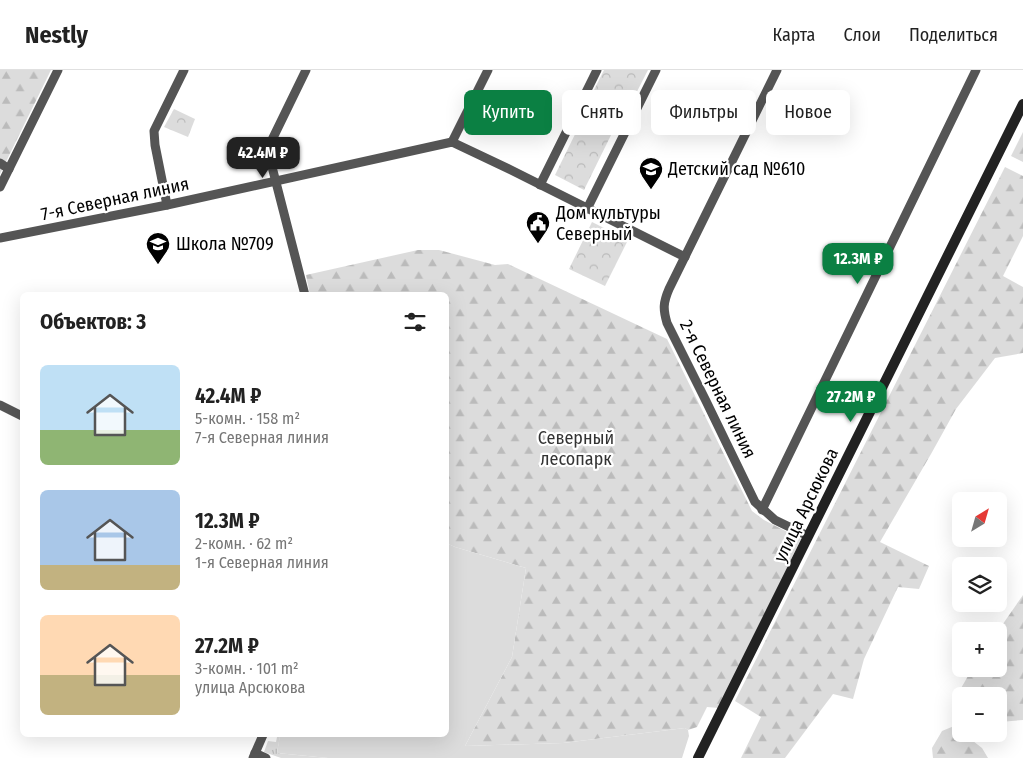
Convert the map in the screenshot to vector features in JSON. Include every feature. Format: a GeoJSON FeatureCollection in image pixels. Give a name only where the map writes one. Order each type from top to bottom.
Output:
{"type":"FeatureCollection","features":[{"type":"Feature","properties":{"kind":"street"},"geometry":{"type":"LineString","coordinates":[[0,187],[58,70]]}},
{"type":"Feature","properties":{"kind":"street"},"geometry":{"type":"LineString","coordinates":[[166,205],[154,131],[184,70]]}},
{"type":"Feature","properties":{"kind":"street"},"geometry":{"type":"LineString","coordinates":[[304,292],[270,159],[269,146],[306,70]]}},
{"type":"Feature","properties":{"kind":"street"},"geometry":{"type":"LineString","coordinates":[[488,70],[452,142],[685,257]]}},
{"type":"Feature","properties":{"kind":"street"},"geometry":{"type":"LineString","coordinates":[[587,90],[597,70]]}},
{"type":"Feature","properties":{"kind":"street"},"geometry":{"type":"LineString","coordinates":[[641,100],[656,70]]}},
{"type":"Feature","properties":{"kind":"street","name":"2-я Северная линия"},"geometry":{"type":"LineString","coordinates":[[776,70],[664,301],[664,312],[667,323],[755,502],[775,520],[808,536]]}},
{"type":"Feature","properties":{"kind":"street"},"geometry":{"type":"LineString","coordinates":[[762,510],[976,70]]}},
{"type":"Feature","properties":{"kind":"street","name":"улица Арсюкова"},"geometry":{"type":"LineString","coordinates":[[698,758],[1023,104]]}},
{"type":"Feature","properties":{"kind":"street"},"geometry":{"type":"LineString","coordinates":[[540,185],[565,135]]}},
{"type":"Feature","properties":{"kind":"street"},"geometry":{"type":"LineString","coordinates":[[587,209],[624,135]]}},
{"type":"Feature","properties":{"kind":"street","name":"7-я Северная линия"},"geometry":{"type":"LineString","coordinates":[[0,238],[166,205],[452,142]]}},
{"type":"Feature","properties":{"kind":"street"},"geometry":{"type":"LineString","coordinates":[[0,163],[9,169]]}},
{"type":"Feature","properties":{"kind":"street"},"geometry":{"type":"LineString","coordinates":[[0,405],[20,415]]}},
{"type":"Feature","properties":{"kind":"street"},"geometry":{"type":"LineString","coordinates":[[262,737],[254,756],[266,758]]}},
{"type":"Feature","properties":{"kind":"green space"},"geometry":{"type":"Polygon","coordinates":[[[0,70],[51,70],[0,174],[0,70]]]}},
{"type":"Feature","properties":{"kind":"green space"},"geometry":{"type":"Polygon","coordinates":[[[604,70],[648,70],[638,90],[594,90],[604,70]]]}},
{"type":"Feature","properties":{"kind":"green space"},"geometry":{"type":"Polygon","coordinates":[[[174,109],[195,119],[188,137],[164,127],[174,109]]]}},
{"type":"Feature","properties":{"kind":"green space"},"geometry":{"type":"Polygon","coordinates":[[[1023,132],[1023,162],[1011,156],[1023,132]]]}},
{"type":"Feature","properties":{"kind":"green space"},"geometry":{"type":"Polygon","coordinates":[[[575,135],[611,135],[584,190],[555,175],[575,135]]]}},
{"type":"Feature","properties":{"kind":"green space"},"geometry":{"type":"Polygon","coordinates":[[[1005,167],[1023,176],[1023,236],[1003,276],[1023,287],[1023,353],[995,358],[956,409],[880,542],[929,566],[919,589],[898,587],[864,659],[853,699],[833,694],[785,758],[741,758],[761,717],[735,701],[1005,167]]]}},
{"type":"Feature","properties":{"kind":"green space"},"geometry":{"type":"Polygon","coordinates":[[[592,222],[628,240],[605,286],[569,269],[592,222]]]}},
{"type":"Feature","properties":{"kind":"green space","name":"Северный лесопарк"},"geometry":{"type":"Polygon","coordinates":[[[418,250],[439,250],[495,265],[508,264],[667,339],[752,511],[764,520],[801,539],[719,708],[707,707],[697,727],[688,730],[685,728],[563,743],[465,746],[512,657],[526,568],[449,544],[449,292],[309,292],[306,275],[418,250]]]}},
{"type":"Feature","properties":{"kind":"green space"},"geometry":{"type":"Polygon","coordinates":[[[449,544],[526,568],[512,657],[465,746],[563,743],[685,728],[688,730],[689,736],[682,758],[328,758],[277,753],[280,737],[449,737],[449,544]]]}},
{"type":"Feature","properties":{"kind":"green space"},"geometry":{"type":"Polygon","coordinates":[[[1023,595],[1023,720],[1007,721],[1007,687],[962,687],[967,677],[1007,677],[1007,622],[1004,622],[1023,595]]]}},
{"type":"Feature","properties":{"kind":"green space"},"geometry":{"type":"Polygon","coordinates":[[[952,727],[952,742],[974,742],[982,748],[988,758],[933,758],[932,748],[942,731],[952,727]]]}},
{"type":"Feature","properties":{"kind":"green space"},"geometry":{"type":"Polygon","coordinates":[[[277,737],[280,737],[277,753],[328,758],[281,758],[264,752],[268,741],[276,742],[277,737]]]}},
{"type":"Feature","properties":{"kind":"place","name":"Детский сад №610"},"geometry":{"type":"Point","coordinates":[651,190]}},
{"type":"Feature","properties":{"kind":"place","name":"Дом культуры Северный"},"geometry":{"type":"Point","coordinates":[538,244]}},
{"type":"Feature","properties":{"kind":"place","name":"Школа №709"},"geometry":{"type":"Point","coordinates":[158,265]}}]}
